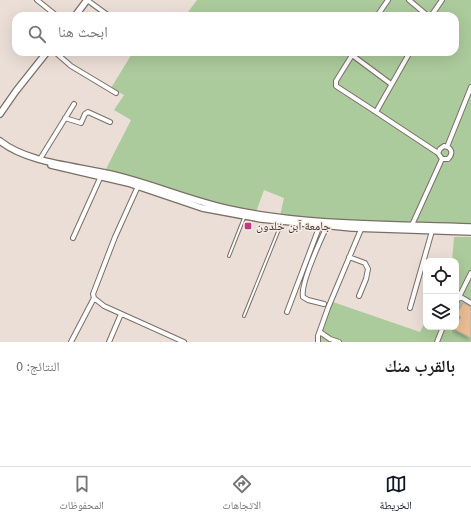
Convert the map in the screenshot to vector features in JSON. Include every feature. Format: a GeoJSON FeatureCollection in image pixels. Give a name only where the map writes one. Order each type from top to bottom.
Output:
{"type":"FeatureCollection","features":[{"type":"Feature","properties":{"kind":"main road"},"geometry":{"type":"LineString","coordinates":[[78,12],[87,0]]}},
{"type":"Feature","properties":{"kind":"main road"},"geometry":{"type":"LineString","coordinates":[[0,114],[44,56]]}},
{"type":"Feature","properties":{"kind":"main road"},"geometry":{"type":"LineString","coordinates":[[0,106],[16,91]]}},
{"type":"Feature","properties":{"kind":"main road"},"geometry":{"type":"LineString","coordinates":[[0,141],[10,148],[40,159],[108,173],[202,208],[244,216],[282,222],[327,226],[412,225],[471,227]]}},
{"type":"Feature","properties":{"kind":"main road"},"geometry":{"type":"LineString","coordinates":[[0,146],[8,151],[36,162],[139,184],[229,209],[278,217],[362,226],[471,232]]}},
{"type":"Feature","properties":{"kind":"street"},"geometry":{"type":"LineString","coordinates":[[37,0],[52,12]]}},
{"type":"Feature","properties":{"kind":"street"},"geometry":{"type":"LineString","coordinates":[[87,0],[104,12]]}},
{"type":"Feature","properties":{"kind":"street"},"geometry":{"type":"LineString","coordinates":[[380,12],[388,0]]}},
{"type":"Feature","properties":{"kind":"street"},"geometry":{"type":"LineString","coordinates":[[409,0],[424,12]]}},
{"type":"Feature","properties":{"kind":"street"},"geometry":{"type":"LineString","coordinates":[[432,12],[442,0]]}},
{"type":"Feature","properties":{"kind":"street"},"geometry":{"type":"LineString","coordinates":[[60,56],[71,66],[116,93]]}},
{"type":"Feature","properties":{"kind":"street"},"geometry":{"type":"LineString","coordinates":[[352,56],[336,81],[336,86],[438,153],[442,159]]}},
{"type":"Feature","properties":{"kind":"street"},"geometry":{"type":"LineString","coordinates":[[356,56],[392,84]]}},
{"type":"Feature","properties":{"kind":"street"},"geometry":{"type":"LineString","coordinates":[[376,112],[406,56]]}},
{"type":"Feature","properties":{"kind":"street"},"geometry":{"type":"LineString","coordinates":[[447,147],[471,87]]}},
{"type":"Feature","properties":{"kind":"street"},"geometry":{"type":"LineString","coordinates":[[40,159],[74,104]]}},
{"type":"Feature","properties":{"kind":"street"},"geometry":{"type":"LineString","coordinates":[[65,118],[81,123],[85,114],[88,112],[110,122]]}},
{"type":"Feature","properties":{"kind":"street"},"geometry":{"type":"LineString","coordinates":[[438,153],[441,148],[447,147]]}},
{"type":"Feature","properties":{"kind":"street"},"geometry":{"type":"LineString","coordinates":[[442,159],[448,159],[451,155],[451,150],[447,147]]}},
{"type":"Feature","properties":{"kind":"street"},"geometry":{"type":"LineString","coordinates":[[412,225],[442,159]]}},
{"type":"Feature","properties":{"kind":"street"},"geometry":{"type":"LineString","coordinates":[[73,238],[100,176]]}},
{"type":"Feature","properties":{"kind":"street"},"geometry":{"type":"LineString","coordinates":[[71,342],[94,298],[93,292],[104,263],[139,184]]}},
{"type":"Feature","properties":{"kind":"street"},"geometry":{"type":"LineString","coordinates":[[287,312],[320,225]]}},
{"type":"Feature","properties":{"kind":"street"},"geometry":{"type":"LineString","coordinates":[[324,304],[306,299],[303,297],[302,291],[327,226]]}},
{"type":"Feature","properties":{"kind":"street"},"geometry":{"type":"LineString","coordinates":[[318,342],[319,334],[328,308],[362,226]]}},
{"type":"Feature","properties":{"kind":"street"},"geometry":{"type":"LineString","coordinates":[[410,308],[432,231]]}},
{"type":"Feature","properties":{"kind":"street"},"geometry":{"type":"LineString","coordinates":[[349,257],[365,263],[368,269],[366,279],[359,296]]}},
{"type":"Feature","properties":{"kind":"street"},"geometry":{"type":"LineString","coordinates":[[471,273],[459,296],[471,303]]}},
{"type":"Feature","properties":{"kind":"street"},"geometry":{"type":"LineString","coordinates":[[94,298],[104,306],[175,341],[184,342]]}},
{"type":"Feature","properties":{"kind":"street"},"geometry":{"type":"LineString","coordinates":[[109,342],[121,314]]}},
{"type":"Feature","properties":{"kind":"street"},"geometry":{"type":"LineString","coordinates":[[436,342],[442,330]]}},
{"type":"Feature","properties":{"kind":"street"},"geometry":{"type":"LineString","coordinates":[[314,342],[319,334]]}},
{"type":"Feature","properties":{"kind":"street"},"geometry":{"type":"LineString","coordinates":[[319,334],[340,342]]}},
{"type":"Feature","properties":{"kind":"lane"},"geometry":{"type":"LineString","coordinates":[[229,256],[244,216]]}},
{"type":"Feature","properties":{"kind":"lane"},"geometry":{"type":"LineString","coordinates":[[244,316],[282,222]]}},
{"type":"Feature","properties":{"kind":"green space"},"geometry":{"type":"Polygon","coordinates":[[[197,0],[471,0],[471,225],[280,216],[284,198],[264,190],[256,212],[211,204],[106,169],[131,120],[114,110],[124,95],[111,88],[131,56],[459,56],[459,12],[188,12],[197,0]]]}},
{"type":"Feature","properties":{"kind":"green space"},"geometry":{"type":"Polygon","coordinates":[[[454,237],[471,237],[471,342],[316,342],[333,302],[420,332],[423,326],[423,330],[459,330],[459,258],[452,258],[454,237]]]}},
{"type":"Feature","properties":{"kind":"building"},"geometry":{"type":"Polygon","coordinates":[[[463,303],[471,307],[471,338],[456,330],[459,330],[459,320],[461,317],[459,316],[459,310],[463,303]]]}},
{"type":"Feature","properties":{"kind":"place","name":"جامعة آبن خلدون"},"geometry":{"type":"Point","coordinates":[248,226]}}]}
